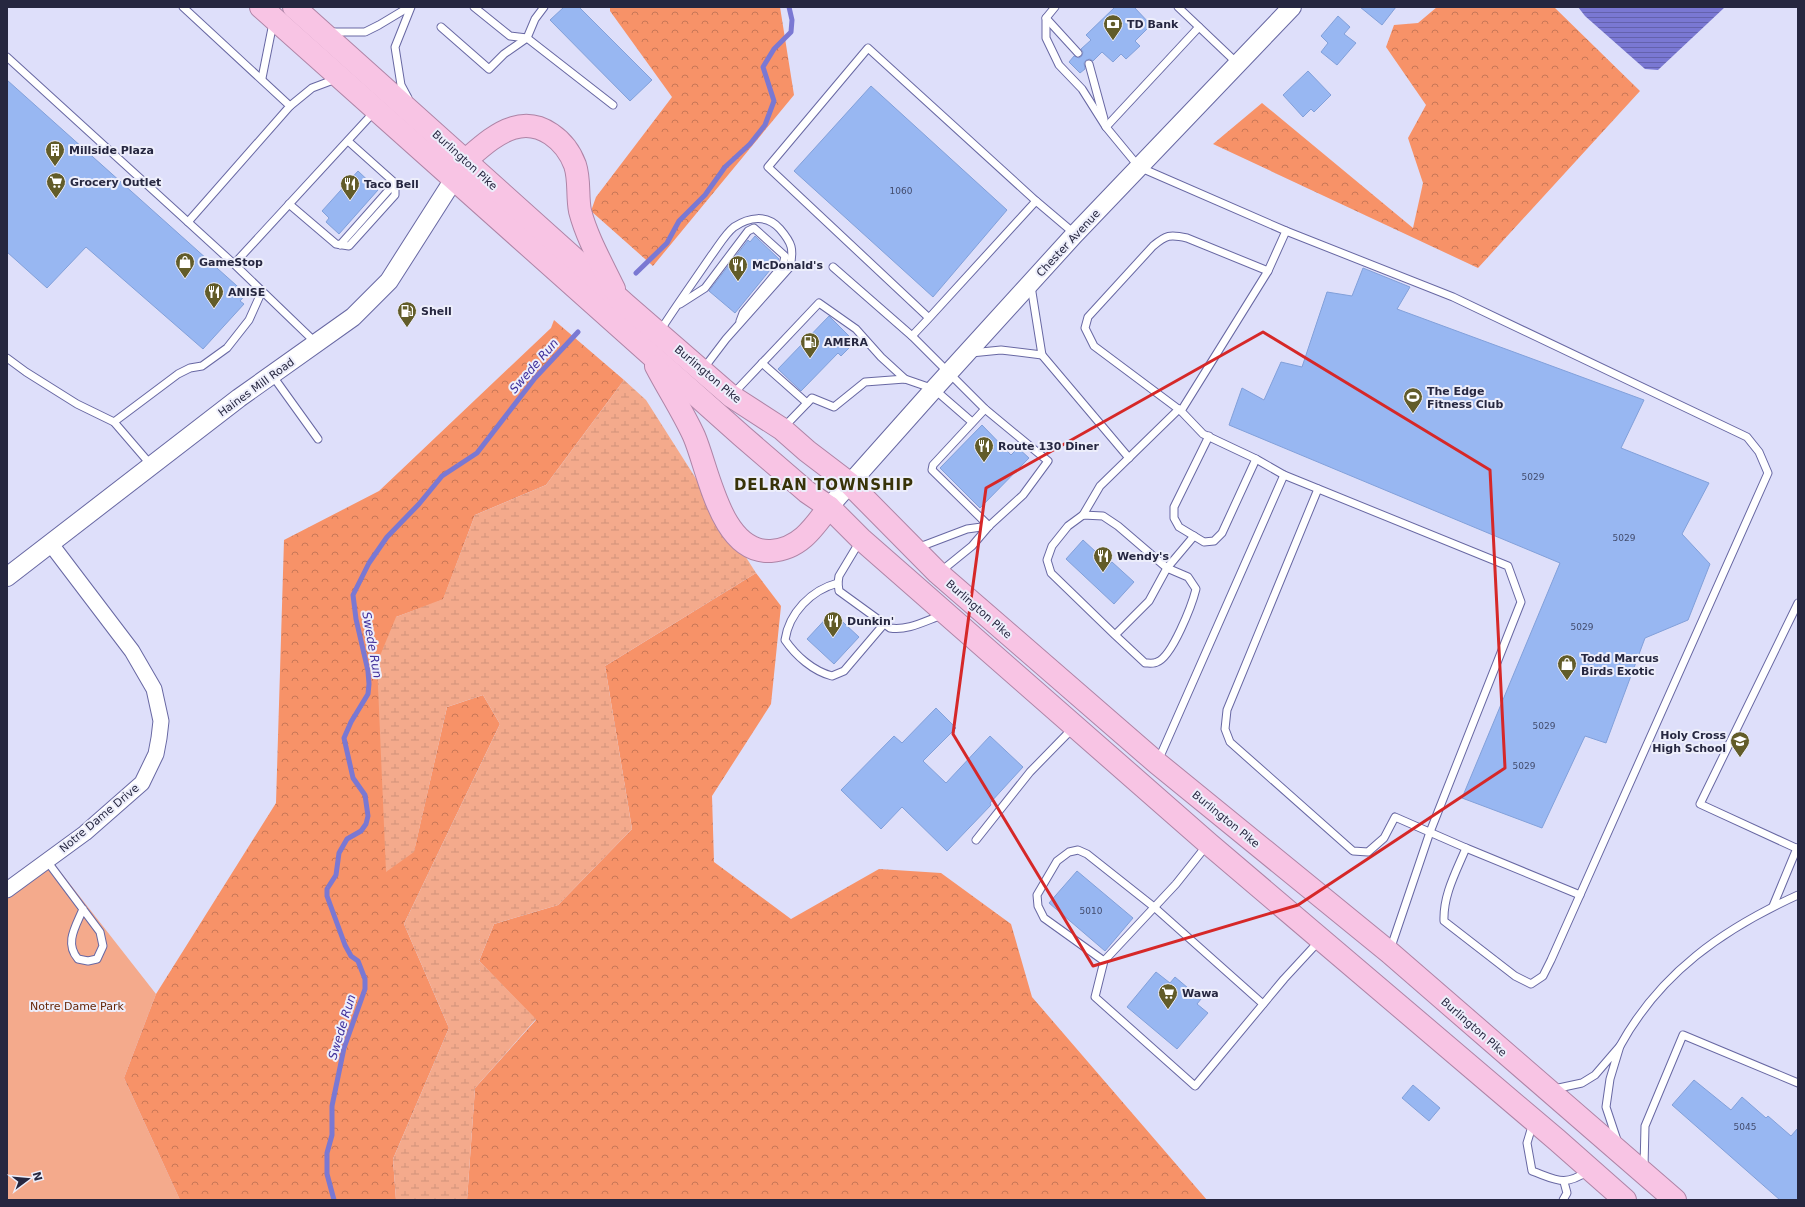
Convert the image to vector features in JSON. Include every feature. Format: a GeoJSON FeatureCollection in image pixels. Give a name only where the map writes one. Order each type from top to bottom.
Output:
{"type":"FeatureCollection","features":[{"type":"Feature","properties":{"kind":"highway","name":"Burlington Pike"},"geometry":{"type":"LineString","coordinates":[[294,7],[618,298],[731,396],[782,429],[807,451],[849,483],[938,573],[1157,763],[1389,952],[1675,1200]]}},
{"type":"Feature","properties":{"kind":"highway","name":"Burlington Pike"},"geometry":{"type":"LineString","coordinates":[[267,13],[647,351],[807,492],[829,507],[861,539],[1209,844],[1625,1200]]}},
{"type":"Feature","properties":{"kind":"highway"},"geometry":{"type":"LineString","coordinates":[[466,160],[485,144],[514,127],[531,127],[546,131],[558,138],[570,154],[575,167],[580,210],[587,231],[618,298]]}},
{"type":"Feature","properties":{"kind":"highway"},"geometry":{"type":"LineString","coordinates":[[647,351],[694,436],[718,504],[727,523],[738,538],[748,548],[764,552],[775,551],[796,544],[812,529],[829,507]]}},
{"type":"Feature","properties":{"kind":"street","name":"Chester Avenue"},"geometry":{"type":"LineString","coordinates":[[829,507],[849,483],[1075,234],[1238,64],[1287,9]]}},
{"type":"Feature","properties":{"kind":"street","name":"Haines Mill Road"},"geometry":{"type":"LineString","coordinates":[[7,576],[271,375],[353,317],[389,281],[466,160]]}},
{"type":"Feature","properties":{"kind":"street","name":"Notre Dame Drive"},"geometry":{"type":"LineString","coordinates":[[7,890],[85,833],[142,783],[156,754],[161,721],[154,689],[132,651],[50,543]]}},
{"type":"Feature","properties":{"kind":"lane"},"geometry":{"type":"LineString","coordinates":[[183,7],[262,78],[290,106]]}},
{"type":"Feature","properties":{"kind":"lane"},"geometry":{"type":"LineString","coordinates":[[321,32],[365,32],[379,26],[410,7]]}},
{"type":"Feature","properties":{"kind":"lane"},"geometry":{"type":"LineString","coordinates":[[410,7],[395,47],[401,85],[418,118]]}},
{"type":"Feature","properties":{"kind":"lane"},"geometry":{"type":"LineString","coordinates":[[474,7],[510,36],[527,38],[613,105]]}},
{"type":"Feature","properties":{"kind":"lane"},"geometry":{"type":"LineString","coordinates":[[441,27],[489,69],[504,54],[527,38],[535,19],[544,7]]}},
{"type":"Feature","properties":{"kind":"lane"},"geometry":{"type":"LineString","coordinates":[[1056,7],[1046,18],[1046,38],[1059,65],[1082,89],[1106,127],[1139,167],[1286,231],[1453,297],[1747,437],[1759,452],[1768,473],[1543,976],[1531,984],[1515,976],[1444,921],[1443,908],[1447,892],[1466,848]]}},
{"type":"Feature","properties":{"kind":"lane"},"geometry":{"type":"LineString","coordinates":[[1178,7],[1238,64]]}},
{"type":"Feature","properties":{"kind":"lane"},"geometry":{"type":"LineString","coordinates":[[262,78],[267,13]]}},
{"type":"Feature","properties":{"kind":"lane"},"geometry":{"type":"LineString","coordinates":[[1046,18],[1078,52]]}},
{"type":"Feature","properties":{"kind":"lane"},"geometry":{"type":"LineString","coordinates":[[1106,127],[1199,27]]}},
{"type":"Feature","properties":{"kind":"lane"},"geometry":{"type":"LineString","coordinates":[[929,318],[768,167],[868,48],[1036,201],[1075,234]]}},
{"type":"Feature","properties":{"kind":"lane"},"geometry":{"type":"LineString","coordinates":[[7,57],[234,264],[316,344]]}},
{"type":"Feature","properties":{"kind":"lane"},"geometry":{"type":"LineString","coordinates":[[1089,64],[1106,127]]}},
{"type":"Feature","properties":{"kind":"lane"},"geometry":{"type":"LineString","coordinates":[[188,222],[290,106],[312,88],[339,78]]}},
{"type":"Feature","properties":{"kind":"lane"},"geometry":{"type":"LineString","coordinates":[[234,264],[376,110]]}},
{"type":"Feature","properties":{"kind":"lane"},"geometry":{"type":"LineString","coordinates":[[289,204],[336,244],[348,246],[395,195],[394,183],[348,141]]}},
{"type":"Feature","properties":{"kind":"lane"},"geometry":{"type":"LineString","coordinates":[[912,336],[1036,201]]}},
{"type":"Feature","properties":{"kind":"lane"},"geometry":{"type":"LineString","coordinates":[[659,333],[676,306],[733,228],[752,218],[762,218],[776,225],[790,240],[793,255],[790,267],[702,370]]}},
{"type":"Feature","properties":{"kind":"lane"},"geometry":{"type":"LineString","coordinates":[[676,306],[704,288],[748,231],[754,228],[785,256],[782,265],[743,313],[739,325]]}},
{"type":"Feature","properties":{"kind":"lane"},"geometry":{"type":"LineString","coordinates":[[1083,515],[1103,516],[1118,526],[1167,568],[1188,577],[1196,589],[1193,602],[1168,654],[1157,662],[1145,663],[1051,572],[1047,560],[1052,546],[1068,526],[1083,515],[1100,486],[1180,410],[1268,271],[1286,231]]}},
{"type":"Feature","properties":{"kind":"lane"},"geometry":{"type":"LineString","coordinates":[[1268,271],[1187,238],[1175,235],[1164,237],[1152,246],[1088,317],[1085,328],[1094,346],[1180,410],[1203,434],[1318,489],[1508,566],[1521,602],[1430,832],[1389,952]]}},
{"type":"Feature","properties":{"kind":"lane"},"geometry":{"type":"LineString","coordinates":[[833,267],[912,336],[950,372],[985,409],[1048,461],[1023,495],[989,526],[972,546],[938,573]]}},
{"type":"Feature","properties":{"kind":"lane"},"geometry":{"type":"LineString","coordinates":[[1031,283],[1042,355],[1129,458]]}},
{"type":"Feature","properties":{"kind":"lane"},"geometry":{"type":"LineString","coordinates":[[114,422],[178,374],[190,368],[202,366],[228,348],[249,320],[262,291]]}},
{"type":"Feature","properties":{"kind":"lane"},"geometry":{"type":"LineString","coordinates":[[731,396],[819,303],[856,329],[881,357],[905,379]]}},
{"type":"Feature","properties":{"kind":"lane"},"geometry":{"type":"LineString","coordinates":[[967,353],[1001,350],[1042,355]]}},
{"type":"Feature","properties":{"kind":"lane"},"geometry":{"type":"LineString","coordinates":[[7,358],[26,372],[77,404],[114,422],[151,466]]}},
{"type":"Feature","properties":{"kind":"lane"},"geometry":{"type":"LineString","coordinates":[[762,363],[808,403]]}},
{"type":"Feature","properties":{"kind":"lane"},"geometry":{"type":"LineString","coordinates":[[271,375],[318,439]]}},
{"type":"Feature","properties":{"kind":"lane"},"geometry":{"type":"LineString","coordinates":[[782,429],[812,398],[834,407],[865,382],[905,379],[934,389],[972,422]]}},
{"type":"Feature","properties":{"kind":"lane"},"geometry":{"type":"LineString","coordinates":[[985,409],[933,465],[932,470],[989,526]]}},
{"type":"Feature","properties":{"kind":"lane"},"geometry":{"type":"LineString","coordinates":[[1209,436],[1174,507],[1174,518],[1179,527],[1204,542],[1214,541],[1222,533],[1256,459]]}},
{"type":"Feature","properties":{"kind":"lane"},"geometry":{"type":"LineString","coordinates":[[1157,763],[1284,474]]}},
{"type":"Feature","properties":{"kind":"lane"},"geometry":{"type":"LineString","coordinates":[[1318,489],[1227,710],[1225,729],[1230,742],[1354,851],[1368,852],[1384,838],[1395,817],[1580,895]]}},
{"type":"Feature","properties":{"kind":"lane"},"geometry":{"type":"LineString","coordinates":[[914,549],[967,529],[989,526]]}},
{"type":"Feature","properties":{"kind":"lane"},"geometry":{"type":"LineString","coordinates":[[1115,635],[1149,600],[1167,568],[1194,536]]}},
{"type":"Feature","properties":{"kind":"lane"},"geometry":{"type":"LineString","coordinates":[[861,539],[839,576],[838,583],[840,591],[887,626],[898,630],[946,613]]}},
{"type":"Feature","properties":{"kind":"lane"},"geometry":{"type":"LineString","coordinates":[[838,583],[828,586],[811,595],[792,618],[787,627],[785,640],[794,653],[822,673],[832,676],[844,671],[887,626]]}},
{"type":"Feature","properties":{"kind":"lane"},"geometry":{"type":"LineString","coordinates":[[1773,906],[1797,848],[1700,804],[1798,603]]}},
{"type":"Feature","properties":{"kind":"lane"},"geometry":{"type":"LineString","coordinates":[[976,840],[1030,772],[1075,726]]}},
{"type":"Feature","properties":{"kind":"lane"},"geometry":{"type":"LineString","coordinates":[[1209,844],[1104,961],[1095,996],[1195,1086],[1263,1004],[1321,940]]}},
{"type":"Feature","properties":{"kind":"lane"},"geometry":{"type":"LineString","coordinates":[[1104,961],[1044,918],[1038,906],[1037,895],[1058,861],[1069,852],[1078,850],[1087,854],[1154,907],[1263,1004]]}},
{"type":"Feature","properties":{"kind":"lane"},"geometry":{"type":"LineString","coordinates":[[47,861],[83,909],[100,932],[103,946],[97,959],[88,961],[78,960],[72,952],[71,938],[83,909]]}},
{"type":"Feature","properties":{"kind":"lane"},"geometry":{"type":"LineString","coordinates":[[1549,1090],[1582,1083],[1595,1075],[1620,1046],[1645,1005],[1673,975],[1707,947],[1754,916],[1798,895]]}},
{"type":"Feature","properties":{"kind":"lane"},"geometry":{"type":"LineString","coordinates":[[1644,1173],[1645,1126],[1683,1035],[1798,1083]]}},
{"type":"Feature","properties":{"kind":"lane"},"geometry":{"type":"LineString","coordinates":[[1620,1046],[1610,1079],[1606,1107],[1623,1155]]}},
{"type":"Feature","properties":{"kind":"lane"},"geometry":{"type":"LineString","coordinates":[[1533,1121],[1527,1143],[1532,1171],[1564,1182],[1579,1177],[1590,1170]]}},
{"type":"Feature","properties":{"kind":"lane"},"geometry":{"type":"LineString","coordinates":[[1563,1200],[1567,1193],[1564,1182]]}},
{"type":"Feature","properties":{"kind":"highlighted area"},"geometry":{"type":"Polygon","coordinates":[[[1263,332],[1490,470],[1505,768],[1298,905],[1093,966],[953,734],[986,488],[1263,332]]]}},
{"type":"Feature","properties":{"kind":"green space"},"geometry":{"type":"Polygon","coordinates":[[[610,7],[780,7],[794,95],[653,266],[591,211],[596,197],[672,97],[610,11],[610,7]]]}},
{"type":"Feature","properties":{"kind":"green space"},"geometry":{"type":"Polygon","coordinates":[[[1437,7],[1554,7],[1640,91],[1478,268],[1213,144],[1262,103],[1413,228],[1423,183],[1408,138],[1426,105],[1386,47],[1394,25],[1418,23],[1437,7]]]}},
{"type":"Feature","properties":{"kind":"green space"},"geometry":{"type":"Polygon","coordinates":[[[554,320],[624,380],[546,485],[475,515],[443,600],[396,617],[414,851],[447,707],[483,695],[500,724],[404,924],[449,1028],[393,1159],[396,1200],[180,1200],[124,1078],[156,994],[276,803],[284,540],[379,491],[551,328],[554,320]]]}},
{"type":"Feature","properties":{"kind":"green space"},"geometry":{"type":"Polygon","coordinates":[[[624,380],[646,400],[756,573],[605,666],[632,829],[558,905],[494,924],[479,961],[536,1019],[475,1088],[467,1200],[396,1200],[393,1159],[449,1028],[404,924],[500,724],[483,695],[447,707],[414,852],[386,872],[377,663],[396,617],[443,599],[475,515],[546,485],[624,380]]]}},
{"type":"Feature","properties":{"kind":"green space"},"geometry":{"type":"Polygon","coordinates":[[[756,573],[781,606],[771,704],[712,796],[714,862],[791,919],[879,869],[941,873],[1011,924],[1032,997],[1207,1200],[467,1200],[475,1088],[536,1020],[479,961],[494,924],[558,905],[632,829],[605,666],[756,573]]]}},
{"type":"Feature","properties":{"kind":"green space","name":"Notre Dame Park"},"geometry":{"type":"Polygon","coordinates":[[[48,856],[156,994],[124,1078],[180,1200],[7,1200],[7,888],[48,856]]]}},
{"type":"Feature","properties":{"kind":"shaded area"},"geometry":{"type":"Polygon","coordinates":[[[1578,7],[1725,7],[1658,70],[1645,69],[1585,16],[1578,7]]]}},
{"type":"Feature","properties":{"kind":"building"},"geometry":{"type":"Polygon","coordinates":[[[564,7],[579,7],[652,80],[630,101],[550,20],[564,7]]]}},
{"type":"Feature","properties":{"kind":"building","name":"TD Bank"},"geometry":{"type":"Polygon","coordinates":[[[1115,7],[1134,7],[1151,25],[1135,41],[1140,46],[1126,59],[1121,54],[1113,62],[1102,52],[1093,61],[1090,59],[1086,60],[1084,63],[1085,69],[1080,73],[1069,62],[1074,56],[1079,58],[1082,56],[1083,52],[1081,49],[1091,40],[1086,35],[1115,7]]]}},
{"type":"Feature","properties":{"kind":"building"},"geometry":{"type":"Polygon","coordinates":[[[1360,7],[1396,7],[1382,25],[1360,7]]]}},
{"type":"Feature","properties":{"kind":"building"},"geometry":{"type":"Polygon","coordinates":[[[1338,16],[1350,27],[1344,34],[1356,43],[1337,65],[1321,52],[1328,43],[1321,36],[1338,16]]]}},
{"type":"Feature","properties":{"kind":"building"},"geometry":{"type":"Polygon","coordinates":[[[1308,71],[1331,95],[1314,112],[1311,109],[1303,117],[1283,95],[1308,71]]]}},
{"type":"Feature","properties":{"kind":"building","name":"Millside Plaza"},"geometry":{"type":"Polygon","coordinates":[[[7,80],[246,294],[240,301],[244,304],[203,349],[86,247],[47,288],[7,252],[7,80]]]}},
{"type":"Feature","properties":{"kind":"building"},"geometry":{"type":"Polygon","coordinates":[[[871,86],[1007,210],[933,297],[794,171],[871,86]]]}},
{"type":"Feature","properties":{"kind":"building","name":"Taco Bell"},"geometry":{"type":"Polygon","coordinates":[[[358,171],[378,190],[339,234],[326,222],[329,218],[322,211],[358,171]]]}},
{"type":"Feature","properties":{"kind":"building","name":"McDonald's"},"geometry":{"type":"Polygon","coordinates":[[[755,236],[779,259],[735,313],[709,291],[748,240],[750,242],[755,236]]]}},
{"type":"Feature","properties":{"kind":"building"},"geometry":{"type":"Polygon","coordinates":[[[1363,268],[1410,287],[1397,309],[1644,400],[1621,448],[1709,483],[1682,534],[1710,564],[1688,620],[1645,638],[1606,743],[1585,736],[1542,828],[1462,798],[1560,563],[1229,425],[1242,388],[1264,400],[1281,362],[1302,367],[1327,292],[1352,296],[1363,268]]]}},
{"type":"Feature","properties":{"kind":"building"},"geometry":{"type":"Polygon","coordinates":[[[829,316],[855,342],[841,356],[838,353],[801,391],[778,369],[829,316]]]}},
{"type":"Feature","properties":{"kind":"building","name":"Route 130 Diner"},"geometry":{"type":"Polygon","coordinates":[[[982,425],[1011,455],[1018,448],[1029,458],[980,508],[940,468],[982,425]]]}},
{"type":"Feature","properties":{"kind":"building","name":"Wendy's"},"geometry":{"type":"Polygon","coordinates":[[[1083,540],[1109,564],[1112,562],[1134,582],[1114,604],[1066,559],[1083,540]]]}},
{"type":"Feature","properties":{"kind":"building","name":"Dunkin'"},"geometry":{"type":"Polygon","coordinates":[[[832,612],[859,637],[834,664],[807,639],[832,612]]]}},
{"type":"Feature","properties":{"kind":"building"},"geometry":{"type":"Polygon","coordinates":[[[936,708],[956,728],[923,761],[946,783],[990,736],[1023,767],[990,803],[991,805],[947,851],[902,807],[881,829],[841,790],[894,736],[902,743],[936,708]]]}},
{"type":"Feature","properties":{"kind":"building"},"geometry":{"type":"Polygon","coordinates":[[[1077,871],[1133,918],[1105,951],[1049,903],[1077,871]]]}},
{"type":"Feature","properties":{"kind":"building","name":"Wawa"},"geometry":{"type":"Polygon","coordinates":[[[1156,972],[1170,983],[1175,977],[1201,999],[1197,1004],[1208,1013],[1177,1049],[1127,1007],[1156,972]]]}},
{"type":"Feature","properties":{"kind":"building"},"geometry":{"type":"Polygon","coordinates":[[[1694,1080],[1731,1110],[1742,1097],[1766,1118],[1768,1116],[1791,1136],[1798,1128],[1798,1200],[1780,1200],[1672,1105],[1694,1080]]]}},
{"type":"Feature","properties":{"kind":"building"},"geometry":{"type":"Polygon","coordinates":[[[1413,1085],[1440,1108],[1429,1121],[1402,1098],[1413,1085]]]}},
{"type":"Feature","properties":{"kind":"waterway","name":"Swede Run"},"geometry":{"type":"LineString","coordinates":[[636,273],[667,243],[679,221],[705,195],[725,167],[750,144],[765,125],[774,101],[763,67],[774,49],[791,32],[792,20],[789,7]]}},
{"type":"Feature","properties":{"kind":"waterway","name":"Swede Run"},"geometry":{"type":"LineString","coordinates":[[334,1200],[327,1174],[327,1153],[332,1135],[332,1106],[344,1048],[365,989],[365,979],[358,961],[351,956],[345,945],[327,896],[327,889],[336,875],[339,853],[347,839],[361,831],[366,824],[368,816],[365,795],[353,778],[344,738],[351,722],[368,694],[369,684],[368,671],[356,619],[353,595],[369,563],[387,537],[419,504],[442,476],[477,453],[535,378],[578,332]]}},
{"type":"Feature","properties":{"kind":"place","name":"TD Bank"},"geometry":{"type":"Point","coordinates":[1113,41]}},
{"type":"Feature","properties":{"kind":"place","name":"Millside Plaza"},"geometry":{"type":"Point","coordinates":[55,167]}},
{"type":"Feature","properties":{"kind":"place","name":"Grocery Outlet"},"geometry":{"type":"Point","coordinates":[56,199]}},
{"type":"Feature","properties":{"kind":"place","name":"Taco Bell"},"geometry":{"type":"Point","coordinates":[350,201]}},
{"type":"Feature","properties":{"kind":"place","name":"GameStop"},"geometry":{"type":"Point","coordinates":[185,279]}},
{"type":"Feature","properties":{"kind":"place","name":"McDonald's"},"geometry":{"type":"Point","coordinates":[738,282]}},
{"type":"Feature","properties":{"kind":"place","name":"ANISE"},"geometry":{"type":"Point","coordinates":[214,309]}},
{"type":"Feature","properties":{"kind":"place","name":"Shell"},"geometry":{"type":"Point","coordinates":[407,328]}},
{"type":"Feature","properties":{"kind":"place","name":"AMERA"},"geometry":{"type":"Point","coordinates":[810,359]}},
{"type":"Feature","properties":{"kind":"place","name":"The Edge Fitness Club"},"geometry":{"type":"Point","coordinates":[1413,414]}},
{"type":"Feature","properties":{"kind":"place","name":"Route 130 Diner"},"geometry":{"type":"Point","coordinates":[984,463]}},
{"type":"Feature","properties":{"kind":"place","name":"Wendy's"},"geometry":{"type":"Point","coordinates":[1103,573]}},
{"type":"Feature","properties":{"kind":"place","name":"Dunkin'"},"geometry":{"type":"Point","coordinates":[833,638]}},
{"type":"Feature","properties":{"kind":"place","name":"Todd Marcus Birds Exotic"},"geometry":{"type":"Point","coordinates":[1567,681]}},
{"type":"Feature","properties":{"kind":"place","name":"Holy Cross High School"},"geometry":{"type":"Point","coordinates":[1740,758]}},
{"type":"Feature","properties":{"kind":"place","name":"Wawa"},"geometry":{"type":"Point","coordinates":[1168,1010]}},
{"type":"Feature","properties":{"kind":"district","name":"DELRAN TOWNSHIP"},"geometry":{"type":"Point","coordinates":[824,485]}}]}
